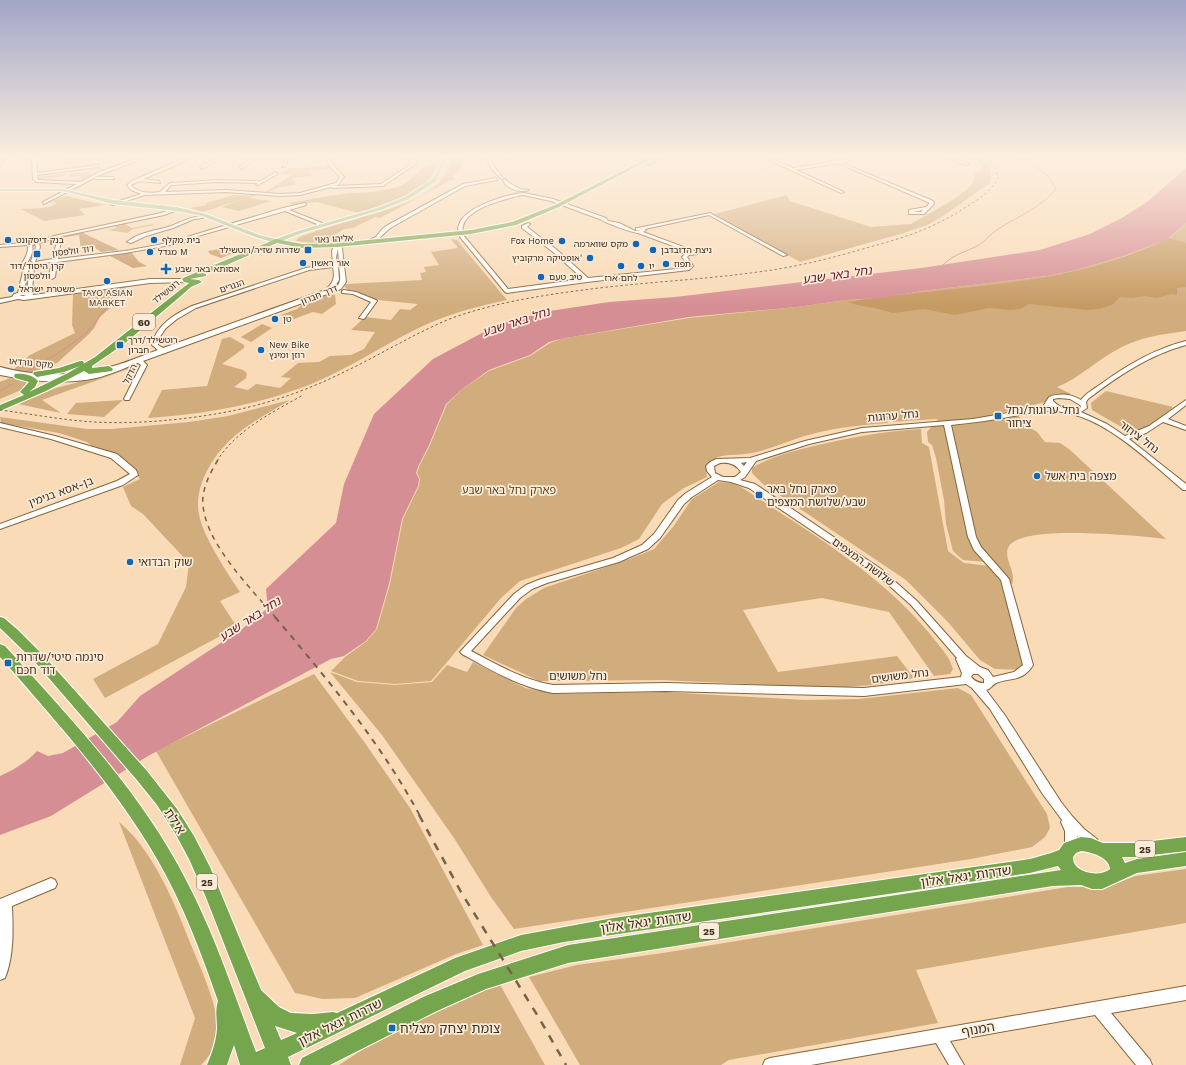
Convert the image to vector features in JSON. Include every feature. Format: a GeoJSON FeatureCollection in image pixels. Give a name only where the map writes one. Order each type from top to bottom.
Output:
{"type":"FeatureCollection","features":[{"type":"Feature","properties":{"kind":"highway"},"geometry":{"type":"LineString","coordinates":[[445,236],[479,231],[521,222],[562,207]]}},
{"type":"Feature","properties":{"kind":"highway"},"geometry":{"type":"LineString","coordinates":[[445,236],[455,238],[462,234],[472,235],[526,226],[564,207]]}},
{"type":"Feature","properties":{"kind":"highway","name":"אליהו נאוי"},"geometry":{"type":"LineString","coordinates":[[274,242],[337,250],[366,242],[445,236]]}},
{"type":"Feature","properties":{"kind":"highway","name":"אליהו נאוי"},"geometry":{"type":"LineString","coordinates":[[274,242],[288,247],[337,250],[445,236]]}},
{"type":"Feature","properties":{"kind":"highway"},"geometry":{"type":"LineString","coordinates":[[291,237],[293,243],[302,246]]}},
{"type":"Feature","properties":{"kind":"highway"},"geometry":{"type":"LineString","coordinates":[[257,240],[261,245],[259,250],[288,247]]}},
{"type":"Feature","properties":{"kind":"highway","name":"60"},"geometry":{"type":"LineString","coordinates":[[186,280],[207,279],[213,272],[248,257],[274,242]]}},
{"type":"Feature","properties":{"kind":"highway","name":"רוטשילד"},"geometry":{"type":"LineString","coordinates":[[89,364],[116,346],[198,279],[259,250]]}},
{"type":"Feature","properties":{"kind":"highway","name":"רוטשילד"},"geometry":{"type":"LineString","coordinates":[[80,363],[101,349],[186,280]]}},
{"type":"Feature","properties":{"kind":"highway"},"geometry":{"type":"LineString","coordinates":[[37,374],[61,370],[80,363]]}},
{"type":"Feature","properties":{"kind":"highway","name":"דרך חברון"},"geometry":{"type":"LineString","coordinates":[[0,408],[38,391],[63,376],[80,363]]}},
{"type":"Feature","properties":{"kind":"highway"},"geometry":{"type":"LineString","coordinates":[[89,364],[87,370],[89,371],[96,372],[109,370]]}},
{"type":"Feature","properties":{"kind":"highway","name":"דרך חברון"},"geometry":{"type":"LineString","coordinates":[[0,402],[89,364]]}},
{"type":"Feature","properties":{"kind":"highway"},"geometry":{"type":"LineString","coordinates":[[18,376],[30,378],[34,381],[32,385],[24,392]]}},
{"type":"Feature","properties":{"kind":"highway"},"geometry":{"type":"LineString","coordinates":[[38,391],[83,378]]}},
{"type":"Feature","properties":{"kind":"highway","name":"אילת"},"geometry":{"type":"LineString","coordinates":[[0,622],[18,638],[68,691],[96,725],[145,778],[171,813],[190,845],[221,914],[279,1059]]}},
{"type":"Feature","properties":{"kind":"highway","name":"25"},"geometry":{"type":"LineString","coordinates":[[0,649],[81,742],[121,793],[146,828],[180,884],[202,933],[250,1065]]}},
{"type":"Feature","properties":{"kind":"highway","name":"25"},"geometry":{"type":"LineString","coordinates":[[1067,851],[1081,844],[1135,850],[1186,844]]}},
{"type":"Feature","properties":{"kind":"highway"},"geometry":{"type":"LineString","coordinates":[[1100,847],[1112,855],[1118,862],[1119,868],[1117,873]]}},
{"type":"Feature","properties":{"kind":"highway"},"geometry":{"type":"LineString","coordinates":[[1067,851],[1064,860],[1067,867],[1072,873],[1080,878]]}},
{"type":"Feature","properties":{"kind":"highway","name":"שדרות יגאל אלון"},"geometry":{"type":"LineString","coordinates":[[250,1065],[279,1059],[348,1018],[461,964],[521,943],[600,928],[1030,866],[1054,860],[1067,851]]}},
{"type":"Feature","properties":{"kind":"highway","name":"25"},"geometry":{"type":"LineString","coordinates":[[1080,878],[1093,881],[1102,881],[1111,878],[1117,873],[1137,866],[1186,859]]}},
{"type":"Feature","properties":{"kind":"highway","name":"שדרות יגאל אלון"},"geometry":{"type":"LineString","coordinates":[[309,1065],[430,1004],[484,980],[568,954],[1053,878],[1080,878]]}},
{"type":"Feature","properties":{"kind":"highway"},"geometry":{"type":"LineString","coordinates":[[217,1065],[223,1051],[226,1036],[226,1017],[223,990]]}},
{"type":"Feature","properties":{"kind":"highway"},"geometry":{"type":"LineString","coordinates":[[253,994],[271,1013],[279,1018],[292,1022],[314,1023],[348,1018]]}},
{"type":"Feature","properties":{"kind":"highway"},"geometry":{"type":"LineString","coordinates":[[327,1065],[353,1042]]}},
{"type":"Feature","properties":{"kind":"main road"},"geometry":{"type":"LineString","coordinates":[[140,207],[170,211],[193,217],[201,217],[274,242],[316,227],[384,207]]}},
{"type":"Feature","properties":{"kind":"main road"},"geometry":{"type":"LineString","coordinates":[[140,207],[204,215],[257,240],[274,242],[390,207]]}},
{"type":"Feature","properties":{"kind":"main road"},"geometry":{"type":"LineString","coordinates":[[157,214],[170,211]]}},
{"type":"Feature","properties":{"kind":"street","name":"דוד וולפסון"},"geometry":{"type":"LineString","coordinates":[[25,264],[113,253],[187,239],[294,207]]}},
{"type":"Feature","properties":{"kind":"street"},"geometry":{"type":"LineString","coordinates":[[366,242],[378,238],[383,235],[384,230],[390,226],[426,207]]}},
{"type":"Feature","properties":{"kind":"street"},"geometry":{"type":"LineString","coordinates":[[484,207],[473,211],[463,220],[462,234],[505,289],[514,291],[587,280],[689,268],[691,266],[684,257],[687,252],[638,230],[576,207]]}},
{"type":"Feature","properties":{"kind":"street"},"geometry":{"type":"LineString","coordinates":[[284,209],[320,224],[316,227]]}},
{"type":"Feature","properties":{"kind":"street"},"geometry":{"type":"LineString","coordinates":[[0,245],[47,239],[170,211]]}},
{"type":"Feature","properties":{"kind":"street"},"geometry":{"type":"LineString","coordinates":[[37,241],[157,214]]}},
{"type":"Feature","properties":{"kind":"street"},"geometry":{"type":"LineString","coordinates":[[638,230],[710,214],[785,255]]}},
{"type":"Feature","properties":{"kind":"street"},"geometry":{"type":"LineString","coordinates":[[129,242],[147,233],[170,227],[193,217]]}},
{"type":"Feature","properties":{"kind":"street"},"geometry":{"type":"LineString","coordinates":[[526,226],[587,280]]}},
{"type":"Feature","properties":{"kind":"street"},"geometry":{"type":"LineString","coordinates":[[383,235],[402,239]]}},
{"type":"Feature","properties":{"kind":"street"},"geometry":{"type":"LineString","coordinates":[[47,239],[59,239],[52,277]]}},
{"type":"Feature","properties":{"kind":"street"},"geometry":{"type":"LineString","coordinates":[[30,295],[29,291],[38,247],[37,241]]}},
{"type":"Feature","properties":{"kind":"street"},"geometry":{"type":"LineString","coordinates":[[17,296],[27,266],[25,264],[31,248],[29,242]]}},
{"type":"Feature","properties":{"kind":"street","name":"דרך חברון"},"geometry":{"type":"LineString","coordinates":[[63,376],[93,374],[109,370],[330,290],[341,290],[344,279],[339,264],[337,250]]}},
{"type":"Feature","properties":{"kind":"street","name":"דרך חברון"},"geometry":{"type":"LineString","coordinates":[[330,290],[337,282],[339,264]]}},
{"type":"Feature","properties":{"kind":"street","name":"הנגרים"},"geometry":{"type":"LineString","coordinates":[[163,351],[155,345],[156,340],[168,322],[194,307],[308,269],[339,264]]}},
{"type":"Feature","properties":{"kind":"street"},"geometry":{"type":"LineString","coordinates":[[0,300],[17,296],[128,282],[186,280]]}},
{"type":"Feature","properties":{"kind":"street"},"geometry":{"type":"LineString","coordinates":[[341,290],[354,293],[374,301],[362,318]]}},
{"type":"Feature","properties":{"kind":"street"},"geometry":{"type":"LineString","coordinates":[[1074,412],[1081,410],[1084,406],[1084,400],[1143,358],[1158,351],[1186,343]]}},
{"type":"Feature","properties":{"kind":"street","name":"דרך חברון"},"geometry":{"type":"LineString","coordinates":[[63,376],[83,378],[100,375],[138,360]]}},
{"type":"Feature","properties":{"kind":"street","name":"הדקל"},"geometry":{"type":"LineString","coordinates":[[127,399],[144,365],[138,360]]}},
{"type":"Feature","properties":{"kind":"street","name":"מקס נורדאו"},"geometry":{"type":"LineString","coordinates":[[0,369],[12,372],[63,376]]}},
{"type":"Feature","properties":{"kind":"street","name":"מקס נורדאו"},"geometry":{"type":"LineString","coordinates":[[0,373],[18,376],[63,376]]}},
{"type":"Feature","properties":{"kind":"street"},"geometry":{"type":"LineString","coordinates":[[1067,397],[1081,397],[1093,393]]}},
{"type":"Feature","properties":{"kind":"street","name":"נחל ערוגות"},"geometry":{"type":"LineString","coordinates":[[1035,410],[1045,406],[1050,402],[1050,399],[1054,397],[1067,397]]}},
{"type":"Feature","properties":{"kind":"street","name":"נחל ציחור"},"geometry":{"type":"LineString","coordinates":[[1067,397],[1077,400],[1090,413],[1127,437],[1186,483]]}},
{"type":"Feature","properties":{"kind":"street"},"geometry":{"type":"LineString","coordinates":[[1050,402],[1060,409]]}},
{"type":"Feature","properties":{"kind":"street"},"geometry":{"type":"LineString","coordinates":[[1127,437],[1145,431],[1163,420],[1186,402]]}},
{"type":"Feature","properties":{"kind":"street","name":"נחל ערוגות"},"geometry":{"type":"LineString","coordinates":[[718,477],[710,472],[709,469],[712,464],[720,460],[744,461],[756,459],[794,446],[843,433],[880,428],[986,419],[1035,410],[1060,409]]}},
{"type":"Feature","properties":{"kind":"street","name":"נחל ציחור"},"geometry":{"type":"LineString","coordinates":[[1060,409],[1090,418],[1112,431],[1186,488]]}},
{"type":"Feature","properties":{"kind":"street"},"geometry":{"type":"LineString","coordinates":[[1163,420],[1186,428]]}},
{"type":"Feature","properties":{"kind":"street"},"geometry":{"type":"LineString","coordinates":[[947,422],[972,536],[977,548],[1005,579],[1028,665],[1025,671],[1017,676],[1005,677],[971,670],[967,676],[995,708],[1063,814],[1071,831],[1067,851]]}},
{"type":"Feature","properties":{"kind":"street","name":"בן-אסא בנימין"},"geometry":{"type":"LineString","coordinates":[[0,425],[53,436],[114,456],[133,472],[134,475],[130,478],[0,527]]}},
{"type":"Feature","properties":{"kind":"street","name":"נחל ערוגות"},"geometry":{"type":"LineString","coordinates":[[744,472],[747,464],[756,459]]}},
{"type":"Feature","properties":{"kind":"street"},"geometry":{"type":"LineString","coordinates":[[730,479],[739,477],[744,472],[740,465],[731,461]]}},
{"type":"Feature","properties":{"kind":"street","name":"שלושת המצפים"},"geometry":{"type":"LineString","coordinates":[[744,472],[747,482],[752,486],[852,552],[888,578],[927,616],[959,655],[981,671]]}},
{"type":"Feature","properties":{"kind":"street","name":"שלושת המצפים"},"geometry":{"type":"LineString","coordinates":[[718,477],[752,486]]}},
{"type":"Feature","properties":{"kind":"street","name":"נחל משושים"},"geometry":{"type":"LineString","coordinates":[[718,477],[681,502],[657,536],[645,547],[616,560],[544,581],[529,587],[517,596],[465,652],[524,683],[553,689],[666,687],[864,692],[967,676]]}},
{"type":"Feature","properties":{"kind":"street","name":"שלושת המצפים"},"geometry":{"type":"LineString","coordinates":[[959,655],[967,676]]}},
{"type":"Feature","properties":{"kind":"street"},"geometry":{"type":"LineString","coordinates":[[981,671],[989,677],[989,684],[995,708]]}},
{"type":"Feature","properties":{"kind":"street"},"geometry":{"type":"LineString","coordinates":[[976,686],[989,684],[1005,677]]}},
{"type":"Feature","properties":{"kind":"street"},"geometry":{"type":"LineString","coordinates":[[1063,814],[1080,832],[1100,847]]}},
{"type":"Feature","properties":{"kind":"street"},"geometry":{"type":"LineString","coordinates":[[0,973],[4,959],[7,931],[3,904],[51,884]]}},
{"type":"Feature","properties":{"kind":"street","name":"המנוף"},"geometry":{"type":"LineString","coordinates":[[770,1065],[1186,993]]}},
{"type":"Feature","properties":{"kind":"street"},"geometry":{"type":"LineString","coordinates":[[1098,1008],[1145,1065]]}},
{"type":"Feature","properties":{"kind":"street"},"geometry":{"type":"LineString","coordinates":[[939,1036],[957,1065]]}},
{"type":"Feature","properties":{"kind":"green space"},"geometry":{"type":"Polygon","coordinates":[[[94,207],[79,209],[85,215],[44,221],[21,209],[94,207]]]}},
{"type":"Feature","properties":{"kind":"green space"},"geometry":{"type":"Polygon","coordinates":[[[197,207],[219,207],[202,212],[190,208],[197,207]]]}},
{"type":"Feature","properties":{"kind":"green space"},"geometry":{"type":"Polygon","coordinates":[[[223,207],[253,207],[239,211],[223,207]]]}},
{"type":"Feature","properties":{"kind":"green space"},"geometry":{"type":"Polygon","coordinates":[[[334,207],[378,207],[359,213],[334,207]]]}},
{"type":"Feature","properties":{"kind":"green space"},"geometry":{"type":"Polygon","coordinates":[[[395,207],[401,207],[380,218],[375,217],[353,228],[344,229],[320,244],[296,241],[300,237],[395,207]]]}},
{"type":"Feature","properties":{"kind":"green space"},"geometry":{"type":"Polygon","coordinates":[[[742,207],[808,207],[871,227],[911,224],[941,207],[956,207],[927,225],[904,233],[800,262],[715,214],[742,207]]]}},
{"type":"Feature","properties":{"kind":"green space"},"geometry":{"type":"Polygon","coordinates":[[[123,223],[132,228],[152,224],[154,225],[133,229],[127,233],[108,230],[117,228],[113,225],[123,223]]]}},
{"type":"Feature","properties":{"kind":"green space","name":"פארק נחל באר שבע"},"geometry":{"type":"Polygon","coordinates":[[[1186,223],[1186,331],[1152,336],[1128,344],[1112,352],[1073,379],[1057,387],[1071,394],[1050,397],[1046,402],[1000,413],[1016,413],[1024,424],[1037,432],[1045,442],[1060,443],[1069,449],[1166,539],[1108,534],[1058,533],[1035,535],[1018,539],[1009,546],[1007,551],[1008,560],[1013,574],[1012,584],[996,563],[963,560],[953,551],[946,524],[944,500],[936,458],[932,445],[928,442],[927,432],[938,419],[889,422],[881,411],[888,423],[852,426],[825,431],[760,451],[747,454],[722,456],[713,459],[707,467],[707,477],[684,488],[662,504],[639,539],[621,548],[520,581],[501,598],[431,681],[395,684],[358,681],[331,671],[345,657],[367,641],[377,629],[390,584],[403,519],[419,486],[420,479],[417,473],[447,404],[461,390],[489,371],[530,356],[550,343],[560,339],[689,318],[797,307],[846,300],[883,298],[922,291],[1048,276],[1073,271],[1125,256],[1164,241],[1171,237],[1186,223]]]}},
{"type":"Feature","properties":{"kind":"green space"},"geometry":{"type":"Polygon","coordinates":[[[451,239],[457,240],[507,300],[465,310],[435,321],[401,337],[329,376],[286,393],[264,400],[217,410],[148,418],[162,390],[207,386],[222,339],[230,337],[244,345],[244,348],[222,364],[243,370],[247,373],[246,378],[234,387],[248,390],[256,384],[280,388],[291,378],[281,377],[298,363],[319,362],[330,356],[351,355],[364,349],[375,332],[351,330],[365,317],[391,320],[400,309],[410,310],[418,304],[378,300],[348,290],[344,286],[346,284],[422,280],[420,273],[426,272],[424,267],[439,265],[431,252],[458,248],[451,239]]]}},
{"type":"Feature","properties":{"kind":"green space"},"geometry":{"type":"Polygon","coordinates":[[[126,287],[124,290],[103,305],[103,308],[110,308],[100,317],[89,334],[57,363],[33,372],[14,369],[30,355],[75,333],[72,325],[73,294],[106,289],[105,298],[108,288],[126,287]]]}},
{"type":"Feature","properties":{"kind":"green space"},"geometry":{"type":"Polygon","coordinates":[[[330,294],[335,295],[336,304],[322,314],[313,312],[291,320],[281,315],[297,309],[303,304],[330,294]]]}},
{"type":"Feature","properties":{"kind":"green space"},"geometry":{"type":"Polygon","coordinates":[[[262,324],[272,328],[251,342],[241,337],[262,324]]]}},
{"type":"Feature","properties":{"kind":"green space"},"geometry":{"type":"Polygon","coordinates":[[[131,366],[134,367],[42,400],[61,413],[18,404],[56,388],[98,377],[131,366]]]}},
{"type":"Feature","properties":{"kind":"green space"},"geometry":{"type":"Polygon","coordinates":[[[10,378],[26,381],[29,384],[21,390],[0,399],[0,382],[10,378]]]}},
{"type":"Feature","properties":{"kind":"green space"},"geometry":{"type":"Polygon","coordinates":[[[1106,391],[1173,407],[1164,416],[1153,423],[1142,429],[1130,432],[1092,410],[1091,403],[1106,391]]]}},
{"type":"Feature","properties":{"kind":"green space"},"geometry":{"type":"Polygon","coordinates":[[[123,400],[104,417],[67,414],[76,403],[123,400]]]}},
{"type":"Feature","properties":{"kind":"green space"},"geometry":{"type":"Polygon","coordinates":[[[290,400],[253,422],[223,447],[203,479],[200,491],[198,503],[201,523],[216,554],[240,592],[220,601],[237,627],[105,698],[93,679],[158,644],[186,587],[189,563],[143,514],[131,506],[123,487],[140,479],[119,455],[97,450],[87,442],[59,433],[1,423],[0,417],[87,429],[112,429],[189,422],[228,416],[290,400]]]}},
{"type":"Feature","properties":{"kind":"green space"},"geometry":{"type":"Polygon","coordinates":[[[921,429],[922,443],[929,447],[948,551],[964,563],[990,566],[1001,579],[1023,662],[1022,670],[995,669],[980,660],[948,622],[906,580],[763,484],[752,473],[752,468],[766,461],[780,455],[803,449],[865,435],[921,429]]]}},
{"type":"Feature","properties":{"kind":"green space"},"geometry":{"type":"Polygon","coordinates":[[[719,482],[731,483],[741,487],[816,536],[888,591],[930,634],[949,659],[953,669],[950,674],[934,676],[889,612],[822,598],[743,610],[778,672],[897,656],[914,678],[872,685],[833,688],[662,680],[539,681],[483,655],[516,608],[526,599],[544,588],[630,559],[654,549],[673,527],[692,499],[719,482]]]}},
{"type":"Feature","properties":{"kind":"green space"},"geometry":{"type":"Polygon","coordinates":[[[473,662],[525,688],[555,694],[665,692],[805,700],[859,699],[958,688],[971,695],[1047,814],[1050,828],[1045,837],[1032,847],[971,859],[514,929],[491,897],[454,838],[382,735],[330,672],[357,682],[395,685],[432,682],[447,665],[467,672],[473,662]]]}},
{"type":"Feature","properties":{"kind":"green space"},"geometry":{"type":"Polygon","coordinates":[[[314,674],[365,743],[410,808],[483,945],[456,954],[355,998],[323,999],[295,993],[156,751],[314,674]]]}},
{"type":"Feature","properties":{"kind":"green space"},"geometry":{"type":"Polygon","coordinates":[[[119,822],[128,830],[146,852],[162,879],[202,971],[214,1005],[218,1027],[217,1037],[215,1045],[207,1059],[201,1065],[180,1065],[195,1018],[119,822]]]}},
{"type":"Feature","properties":{"kind":"green space"},"geometry":{"type":"Polygon","coordinates":[[[1186,869],[1186,923],[916,970],[938,1023],[729,1060],[721,1065],[580,1065],[529,977],[577,965],[663,953],[1068,887],[1102,887],[1115,884],[1135,876],[1186,869]]]}},
{"type":"Feature","properties":{"kind":"green space"},"geometry":{"type":"Polygon","coordinates":[[[499,983],[545,1065],[339,1065],[362,1050],[414,1022],[499,983]]]}},
{"type":"Feature","properties":{"kind":"shaded area"},"geometry":{"type":"Polygon","coordinates":[[[81,232],[119,250],[101,252],[94,247],[81,249],[79,235],[58,237],[81,232]]]}},
{"type":"Feature","properties":{"kind":"shaded area"},"geometry":{"type":"Polygon","coordinates":[[[1168,238],[1186,243],[1186,287],[1177,288],[1177,295],[1171,294],[1157,298],[1145,296],[1132,298],[1120,297],[1112,305],[1099,309],[1087,310],[1029,304],[1020,309],[1010,310],[989,308],[955,315],[924,309],[893,313],[848,302],[1052,276],[1092,267],[1131,255],[1168,238]]]}},
{"type":"Feature","properties":{"kind":"shaded area"},"geometry":{"type":"Polygon","coordinates":[[[230,249],[231,252],[236,252],[221,258],[210,254],[208,251],[230,249]]]}},
{"type":"Feature","properties":{"kind":"shaded area"},"geometry":{"type":"Polygon","coordinates":[[[131,252],[139,262],[147,266],[133,268],[110,256],[131,252]]]}},
{"type":"Feature","properties":{"kind":"water","name":"נחל באר שבע"},"geometry":{"type":"Polygon","coordinates":[[[1140,207],[1186,207],[1186,223],[1163,241],[1124,256],[1073,271],[1047,276],[922,291],[883,298],[846,300],[797,307],[689,317],[560,339],[549,342],[530,355],[489,370],[461,390],[446,404],[418,467],[416,473],[419,479],[418,486],[402,519],[389,584],[376,629],[366,641],[344,656],[331,659],[148,756],[51,816],[0,835],[0,776],[11,771],[29,759],[37,751],[48,756],[63,753],[117,722],[140,696],[242,629],[268,608],[266,589],[336,523],[344,484],[374,414],[433,359],[482,333],[509,321],[550,311],[609,302],[675,297],[921,268],[1040,250],[1090,234],[1122,218],[1140,207]]]}},
{"type":"Feature","properties":{"kind":"waterway"},"geometry":{"type":"LineString","coordinates":[[942,266],[955,256],[979,245],[995,231],[1036,207]]}},
{"type":"Feature","properties":{"kind":"waterway"},"geometry":{"type":"LineString","coordinates":[[78,232],[114,252]]}},
{"type":"Feature","properties":{"kind":"waterway"},"geometry":{"type":"LineString","coordinates":[[117,253],[137,266]]}},
{"type":"Feature","properties":{"kind":"waterway"},"geometry":{"type":"LineString","coordinates":[[29,370],[60,352],[82,336],[109,307]]}},
{"type":"Feature","properties":{"kind":"waterway"},"geometry":{"type":"LineString","coordinates":[[0,391],[12,384]]}},
{"type":"Feature","properties":{"kind":"railway"},"geometry":{"type":"LineString","coordinates":[[0,410],[70,420],[108,423],[166,420],[227,412],[261,404],[312,387],[438,324],[469,312],[503,303],[591,289],[760,272],[815,262],[916,233],[939,223],[967,207]]}},
{"type":"Feature","properties":{"kind":"railway"},"geometry":{"type":"LineString","coordinates":[[217,461],[234,440],[245,431],[268,415],[303,395]]}},
{"type":"Feature","properties":{"kind":"railway"},"geometry":{"type":"LineString","coordinates":[[218,460],[205,486],[203,496],[204,512],[209,529],[229,562],[276,618]]}},
{"type":"Feature","properties":{"kind":"railway"},"geometry":{"type":"LineString","coordinates":[[275,617],[315,664],[353,713],[405,789],[420,816]]}},
{"type":"Feature","properties":{"kind":"railway"},"geometry":{"type":"LineString","coordinates":[[419,815],[461,892],[539,1018],[566,1065]]}},
{"type":"Feature","properties":{"kind":"place","name":"בנק דיסקונט"},"geometry":{"type":"Point","coordinates":[8,240]}},
{"type":"Feature","properties":{"kind":"place","name":"בית מקלף"},"geometry":{"type":"Point","coordinates":[154,240]}},
{"type":"Feature","properties":{"kind":"place","name":"Fox Home"},"geometry":{"type":"Point","coordinates":[562,241]}},
{"type":"Feature","properties":{"kind":"place","name":"מקס שווארמה"},"geometry":{"type":"Point","coordinates":[636,244]}},
{"type":"Feature","properties":{"kind":"place","name":"שדרות שז״ר/רוטשילד"},"geometry":{"type":"Point","coordinates":[308,250]}},
{"type":"Feature","properties":{"kind":"place","name":"ניצת הדובדבן"},"geometry":{"type":"Point","coordinates":[653,250]}},
{"type":"Feature","properties":{"kind":"place","name":"מגדל M"},"geometry":{"type":"Point","coordinates":[150,252]}},
{"type":"Feature","properties":{"kind":"place","name":"קרן היסוד/דוד וולפסון"},"geometry":{"type":"Point","coordinates":[37,254]}},
{"type":"Feature","properties":{"kind":"place","name":"אופטיקה מרקוביץ'"},"geometry":{"type":"Point","coordinates":[590,258]}},
{"type":"Feature","properties":{"kind":"place","name":"אור ראשון"},"geometry":{"type":"Point","coordinates":[303,263]}},
{"type":"Feature","properties":{"kind":"place","name":"תפוז"},"geometry":{"type":"Point","coordinates":[666,264]}},
{"type":"Feature","properties":{"kind":"place","name":"לחם ארז"},"geometry":{"type":"Point","coordinates":[621,266]}},
{"type":"Feature","properties":{"kind":"place","name":"יו"},"geometry":{"type":"Point","coordinates":[641,266]}},
{"type":"Feature","properties":{"kind":"place","name":"אסותא באר שבע"},"geometry":{"type":"Point","coordinates":[166,269]}},
{"type":"Feature","properties":{"kind":"place","name":"טיב טעם"},"geometry":{"type":"Point","coordinates":[541,277]}},
{"type":"Feature","properties":{"kind":"place","name":"TAYO ASIAN MARKET"},"geometry":{"type":"Point","coordinates":[107,281]}},
{"type":"Feature","properties":{"kind":"place","name":"משטרת ישראל"},"geometry":{"type":"Point","coordinates":[11,289]}},
{"type":"Feature","properties":{"kind":"place","name":"טן"},"geometry":{"type":"Point","coordinates":[275,319]}},
{"type":"Feature","properties":{"kind":"place","name":"רוטשילד/דרך חברון"},"geometry":{"type":"Point","coordinates":[120,345]}},
{"type":"Feature","properties":{"kind":"place","name":"New Bike רוזן ומינץ"},"geometry":{"type":"Point","coordinates":[261,350]}},
{"type":"Feature","properties":{"kind":"place","name":"נחל ערוגות/נחל ציחור"},"geometry":{"type":"Point","coordinates":[998,416]}},
{"type":"Feature","properties":{"kind":"place","name":"מצפה בית אשל"},"geometry":{"type":"Point","coordinates":[1037,476]}},
{"type":"Feature","properties":{"kind":"place","name":"פארק נחל באר שבע/שלושת המצפים"},"geometry":{"type":"Point","coordinates":[759,495]}},
{"type":"Feature","properties":{"kind":"place","name":"שוק הבדואי"},"geometry":{"type":"Point","coordinates":[130,562]}},
{"type":"Feature","properties":{"kind":"place","name":"סינמה סיטי/שדרות דוד חכם"},"geometry":{"type":"Point","coordinates":[8,663]}},
{"type":"Feature","properties":{"kind":"place","name":"צומת יצחק מצליח"},"geometry":{"type":"Point","coordinates":[392,1028]}}]}
